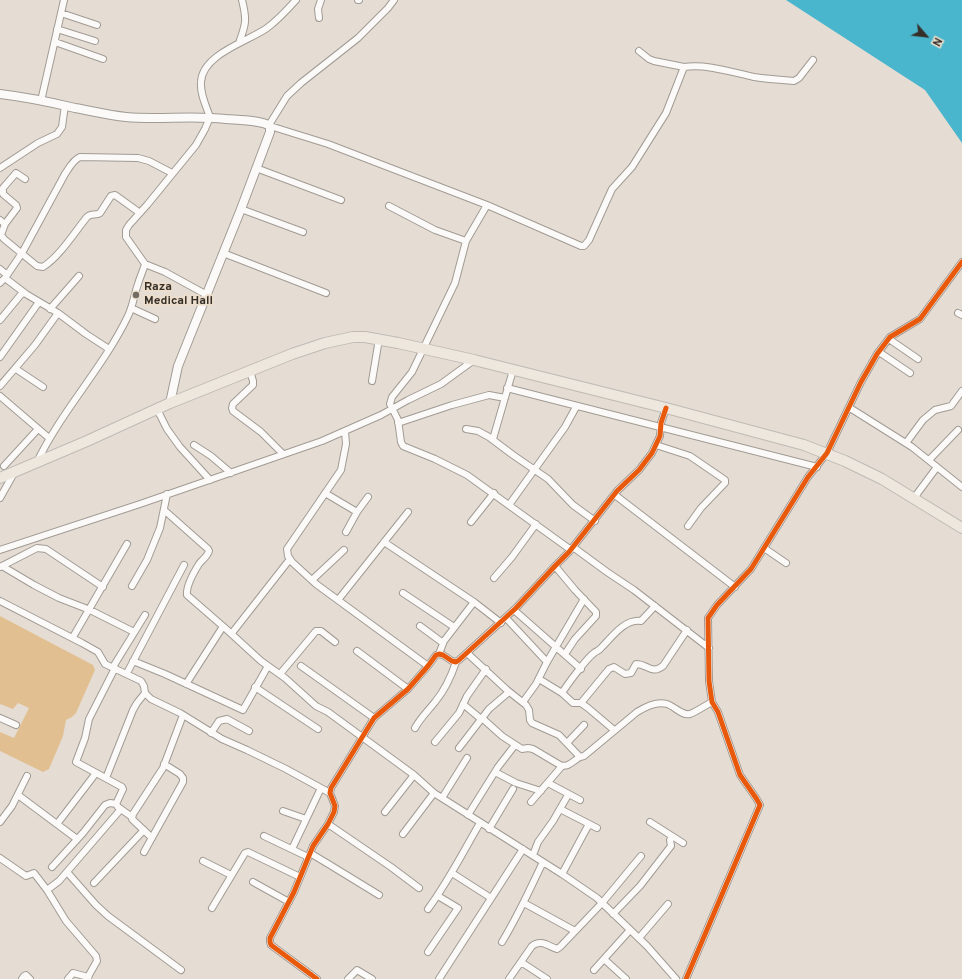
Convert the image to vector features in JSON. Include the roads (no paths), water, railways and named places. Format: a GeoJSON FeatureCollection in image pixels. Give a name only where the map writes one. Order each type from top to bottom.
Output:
{"type":"FeatureCollection","features":[{"type":"Feature","properties":{"kind":"main road"},"geometry":{"type":"LineString","coordinates":[[0,478],[7,468],[37,462],[87,442],[170,403],[250,371],[324,343],[352,337],[379,339],[474,360],[779,438],[827,453],[882,479],[960,525]]}},
{"type":"Feature","properties":{"kind":"street"},"geometry":{"type":"LineString","coordinates":[[41,100],[64,0]]}},
{"type":"Feature","properties":{"kind":"street"},"geometry":{"type":"LineString","coordinates":[[239,43],[245,27],[246,19],[242,0]]}},
{"type":"Feature","properties":{"kind":"street"},"geometry":{"type":"LineString","coordinates":[[207,295],[165,272],[145,264],[130,243],[125,234],[126,230],[128,225],[140,213],[196,145],[205,129],[210,117],[202,92],[201,82],[202,75],[211,62],[231,46],[268,27],[296,0]]}},
{"type":"Feature","properties":{"kind":"street"},"geometry":{"type":"LineString","coordinates":[[319,18],[318,9],[321,0]]}},
{"type":"Feature","properties":{"kind":"street"},"geometry":{"type":"LineString","coordinates":[[170,403],[178,366],[241,209],[270,132],[270,125],[287,96],[301,83],[358,38],[394,0]]}},
{"type":"Feature","properties":{"kind":"street"},"geometry":{"type":"LineString","coordinates":[[61,13],[97,25]]}},
{"type":"Feature","properties":{"kind":"street"},"geometry":{"type":"LineString","coordinates":[[57,29],[96,41]]}},
{"type":"Feature","properties":{"kind":"street"},"geometry":{"type":"LineString","coordinates":[[55,42],[103,59]]}},
{"type":"Feature","properties":{"kind":"street"},"geometry":{"type":"LineString","coordinates":[[639,50],[649,59],[654,61],[684,67],[694,65],[726,70],[754,77],[794,81],[799,78],[813,60]]}},
{"type":"Feature","properties":{"kind":"street"},"geometry":{"type":"LineString","coordinates":[[0,94],[41,100],[125,117],[210,117],[243,120],[270,125],[328,144],[487,205],[584,246],[589,240],[612,189],[632,167],[668,109],[684,67]]}},
{"type":"Feature","properties":{"kind":"street"},"geometry":{"type":"LineString","coordinates":[[0,168],[57,134],[62,127],[65,105]]}},
{"type":"Feature","properties":{"kind":"street"},"geometry":{"type":"LineString","coordinates":[[4,279],[22,253],[73,162],[78,158],[138,158],[150,161],[172,173]]}},
{"type":"Feature","properties":{"kind":"street"},"geometry":{"type":"LineString","coordinates":[[256,168],[341,200]]}},
{"type":"Feature","properties":{"kind":"street"},"geometry":{"type":"LineString","coordinates":[[26,179],[16,173],[3,188],[3,194],[16,205],[17,208],[5,224],[2,236],[38,266],[43,267],[48,264],[89,215],[98,214],[109,197],[113,195],[140,213]]}},
{"type":"Feature","properties":{"kind":"street"},"geometry":{"type":"LineString","coordinates":[[487,205],[466,240],[455,283],[412,372],[390,401],[398,423],[403,446],[467,474],[536,524],[656,606],[709,648]]}},
{"type":"Feature","properties":{"kind":"street"},"geometry":{"type":"LineString","coordinates":[[389,206],[435,230],[466,240]]}},
{"type":"Feature","properties":{"kind":"street"},"geometry":{"type":"LineString","coordinates":[[241,209],[303,232]]}},
{"type":"Feature","properties":{"kind":"street"},"geometry":{"type":"LineString","coordinates":[[0,220],[5,224]]}},
{"type":"Feature","properties":{"kind":"street"},"geometry":{"type":"LineString","coordinates":[[223,253],[326,293]]}},
{"type":"Feature","properties":{"kind":"street"},"geometry":{"type":"LineString","coordinates":[[686,979],[760,805],[740,775],[718,712],[712,702],[709,681],[708,618],[751,569],[808,477],[827,453],[862,382],[879,352],[889,339],[920,318],[962,262]]}},
{"type":"Feature","properties":{"kind":"street"},"geometry":{"type":"LineString","coordinates":[[37,462],[49,438],[109,349],[131,308],[145,264]]}},
{"type":"Feature","properties":{"kind":"street"},"geometry":{"type":"LineString","coordinates":[[0,268],[4,279],[58,313],[109,349]]}},
{"type":"Feature","properties":{"kind":"street"},"geometry":{"type":"LineString","coordinates":[[50,308],[78,276]]}},
{"type":"Feature","properties":{"kind":"street"},"geometry":{"type":"LineString","coordinates":[[0,320],[23,292]]}},
{"type":"Feature","properties":{"kind":"street"},"geometry":{"type":"LineString","coordinates":[[0,357],[39,302]]}},
{"type":"Feature","properties":{"kind":"street"},"geometry":{"type":"LineString","coordinates":[[131,308],[155,319]]}},
{"type":"Feature","properties":{"kind":"street"},"geometry":{"type":"LineString","coordinates":[[0,386],[16,369],[58,313]]}},
{"type":"Feature","properties":{"kind":"street"},"geometry":{"type":"LineString","coordinates":[[372,381],[379,339]]}},
{"type":"Feature","properties":{"kind":"street"},"geometry":{"type":"LineString","coordinates":[[889,339],[918,359]]}},
{"type":"Feature","properties":{"kind":"street"},"geometry":{"type":"LineString","coordinates":[[879,352],[910,373]]}},
{"type":"Feature","properties":{"kind":"street"},"geometry":{"type":"LineString","coordinates":[[0,550],[322,441],[441,384],[474,360]]}},
{"type":"Feature","properties":{"kind":"street"},"geometry":{"type":"LineString","coordinates":[[16,369],[43,387]]}},
{"type":"Feature","properties":{"kind":"street"},"geometry":{"type":"LineString","coordinates":[[493,439],[513,370]]}},
{"type":"Feature","properties":{"kind":"street"},"geometry":{"type":"LineString","coordinates":[[250,371],[253,384],[233,404],[233,411],[261,432],[283,454]]}},
{"type":"Feature","properties":{"kind":"street"},"geometry":{"type":"LineString","coordinates":[[508,388],[817,467]]}},
{"type":"Feature","properties":{"kind":"street"},"geometry":{"type":"LineString","coordinates":[[906,443],[923,420],[935,410],[951,406],[962,391]]}},
{"type":"Feature","properties":{"kind":"street"},"geometry":{"type":"LineString","coordinates":[[398,423],[452,405],[489,395],[506,398]]}},
{"type":"Feature","properties":{"kind":"street"},"geometry":{"type":"LineString","coordinates":[[0,396],[49,438]]}},
{"type":"Feature","properties":{"kind":"street"},"geometry":{"type":"LineString","coordinates":[[509,505],[565,427],[576,406]]}},
{"type":"Feature","properties":{"kind":"street"},"geometry":{"type":"LineString","coordinates":[[415,728],[422,716],[436,701],[450,680],[456,662],[514,610],[572,548],[615,494],[639,470],[652,453],[660,436],[666,408]]}},
{"type":"Feature","properties":{"kind":"street"},"geometry":{"type":"LineString","coordinates":[[850,408],[906,443],[962,487]]}},
{"type":"Feature","properties":{"kind":"street"},"geometry":{"type":"LineString","coordinates":[[156,409],[167,429],[180,447],[210,480]]}},
{"type":"Feature","properties":{"kind":"street"},"geometry":{"type":"LineString","coordinates":[[0,498],[7,468],[38,429]]}},
{"type":"Feature","properties":{"kind":"street"},"geometry":{"type":"LineString","coordinates":[[466,429],[478,431],[493,439],[554,484],[573,505],[595,521]]}},
{"type":"Feature","properties":{"kind":"street"},"geometry":{"type":"LineString","coordinates":[[929,460],[958,430]]}},
{"type":"Feature","properties":{"kind":"street"},"geometry":{"type":"LineString","coordinates":[[345,431],[346,444],[343,464],[338,475],[287,549],[288,556],[312,580],[428,666]]}},
{"type":"Feature","properties":{"kind":"street"},"geometry":{"type":"LineString","coordinates":[[194,445],[204,450],[231,473]]}},
{"type":"Feature","properties":{"kind":"street"},"geometry":{"type":"LineString","coordinates":[[656,445],[690,456],[724,480],[725,483],[701,508],[688,526]]}},
{"type":"Feature","properties":{"kind":"street"},"geometry":{"type":"LineString","coordinates":[[914,498],[937,466]]}},
{"type":"Feature","properties":{"kind":"street"},"geometry":{"type":"LineString","coordinates":[[325,493],[357,512]]}},
{"type":"Feature","properties":{"kind":"street"},"geometry":{"type":"LineString","coordinates":[[471,522],[494,493]]}},
{"type":"Feature","properties":{"kind":"street"},"geometry":{"type":"LineString","coordinates":[[132,586],[147,560],[160,528],[167,494]]}},
{"type":"Feature","properties":{"kind":"street"},"geometry":{"type":"LineString","coordinates":[[615,494],[735,587]]}},
{"type":"Feature","properties":{"kind":"street"},"geometry":{"type":"LineString","coordinates":[[346,532],[357,512],[368,497]]}},
{"type":"Feature","properties":{"kind":"street"},"geometry":{"type":"LineString","coordinates":[[164,510],[209,551],[199,564],[188,586],[187,595],[316,706],[328,712],[414,775],[434,793],[562,874],[602,902],[639,938],[676,979]]}},
{"type":"Feature","properties":{"kind":"street"},"geometry":{"type":"LineString","coordinates":[[338,600],[408,512]]}},
{"type":"Feature","properties":{"kind":"street"},"geometry":{"type":"LineString","coordinates":[[494,578],[512,557],[536,524]]}},
{"type":"Feature","properties":{"kind":"street"},"geometry":{"type":"LineString","coordinates":[[384,542],[503,620],[547,662]]}},
{"type":"Feature","properties":{"kind":"street"},"geometry":{"type":"LineString","coordinates":[[73,637],[127,544]]}},
{"type":"Feature","properties":{"kind":"street"},"geometry":{"type":"LineString","coordinates":[[1,566],[36,548],[46,548],[103,587]]}},
{"type":"Feature","properties":{"kind":"street"},"geometry":{"type":"LineString","coordinates":[[764,548],[786,563]]}},
{"type":"Feature","properties":{"kind":"street"},"geometry":{"type":"LineString","coordinates":[[312,580],[344,550]]}},
{"type":"Feature","properties":{"kind":"street"},"geometry":{"type":"LineString","coordinates":[[232,633],[290,559]]}},
{"type":"Feature","properties":{"kind":"street"},"geometry":{"type":"LineString","coordinates":[[126,673],[184,565]]}},
{"type":"Feature","properties":{"kind":"street"},"geometry":{"type":"LineString","coordinates":[[1,566],[59,598],[90,610],[134,632]]}},
{"type":"Feature","properties":{"kind":"street"},"geometry":{"type":"LineString","coordinates":[[555,566],[596,612],[596,616],[565,654]]}},
{"type":"Feature","properties":{"kind":"street"},"geometry":{"type":"LineString","coordinates":[[403,593],[454,628]]}},
{"type":"Feature","properties":{"kind":"street"},"geometry":{"type":"LineString","coordinates":[[523,702],[532,691],[547,662],[584,599]]}},
{"type":"Feature","properties":{"kind":"street"},"geometry":{"type":"LineString","coordinates":[[0,600],[73,637],[98,652],[105,664],[126,673],[143,683],[145,693],[151,699],[183,715],[211,733],[279,765],[330,793]]}},
{"type":"Feature","properties":{"kind":"street"},"geometry":{"type":"LineString","coordinates":[[317,979],[272,945],[270,938],[289,902],[313,846],[328,824],[334,812],[335,806],[330,793],[331,788],[374,718],[408,689],[436,655],[439,654],[443,643],[474,602]]}},
{"type":"Feature","properties":{"kind":"street"},"geometry":{"type":"LineString","coordinates":[[562,693],[594,653],[601,648],[615,633],[635,620],[641,621],[656,606]]}},
{"type":"Feature","properties":{"kind":"street"},"geometry":{"type":"LineString","coordinates":[[514,610],[581,669]]}},
{"type":"Feature","properties":{"kind":"street"},"geometry":{"type":"LineString","coordinates":[[116,804],[124,789],[76,762],[84,742],[89,719],[114,668],[145,615]]}},
{"type":"Feature","properties":{"kind":"street"},"geometry":{"type":"LineString","coordinates":[[420,626],[443,643]]}},
{"type":"Feature","properties":{"kind":"street"},"geometry":{"type":"LineString","coordinates":[[186,684],[222,628],[225,628]]}},
{"type":"Feature","properties":{"kind":"street"},"geometry":{"type":"LineString","coordinates":[[581,703],[609,669],[614,667],[625,674],[630,673],[636,664],[653,670],[663,666],[687,630]]}},
{"type":"Feature","properties":{"kind":"street"},"geometry":{"type":"LineString","coordinates":[[280,674],[316,631],[321,631],[335,642]]}},
{"type":"Feature","properties":{"kind":"street"},"geometry":{"type":"LineString","coordinates":[[357,651],[408,689]]}},
{"type":"Feature","properties":{"kind":"street"},"geometry":{"type":"LineString","coordinates":[[467,653],[486,669],[509,692],[523,702],[529,710],[532,723],[559,735],[580,757]]}},
{"type":"Feature","properties":{"kind":"street"},"geometry":{"type":"LineString","coordinates":[[439,654],[444,655],[456,662]]}},
{"type":"Feature","properties":{"kind":"street"},"geometry":{"type":"LineString","coordinates":[[133,661],[243,710],[268,666]]}},
{"type":"Feature","properties":{"kind":"street"},"geometry":{"type":"LineString","coordinates":[[301,666],[374,718]]}},
{"type":"Feature","properties":{"kind":"street"},"geometry":{"type":"LineString","coordinates":[[435,742],[459,713],[467,696],[486,669]]}},
{"type":"Feature","properties":{"kind":"street"},"geometry":{"type":"LineString","coordinates":[[539,679],[562,693],[573,703],[581,703],[598,715],[614,730]]}},
{"type":"Feature","properties":{"kind":"street"},"geometry":{"type":"LineString","coordinates":[[255,687],[318,729]]}},
{"type":"Feature","properties":{"kind":"street"},"geometry":{"type":"LineString","coordinates":[[459,748],[489,709],[509,692]]}},
{"type":"Feature","properties":{"kind":"street"},"geometry":{"type":"LineString","coordinates":[[106,778],[133,710],[145,693]]}},
{"type":"Feature","properties":{"kind":"street"},"geometry":{"type":"LineString","coordinates":[[463,704],[482,718],[502,736],[522,749],[533,749],[562,766],[567,766],[584,756],[614,730],[646,707],[667,704],[684,713],[690,714],[712,702]]}},
{"type":"Feature","properties":{"kind":"street"},"geometry":{"type":"LineString","coordinates":[[132,817],[164,764],[183,715]]}},
{"type":"Feature","properties":{"kind":"street"},"geometry":{"type":"LineString","coordinates":[[0,718],[16,725]]}},
{"type":"Feature","properties":{"kind":"street"},"geometry":{"type":"LineString","coordinates":[[211,733],[219,721],[227,719],[249,731]]}},
{"type":"Feature","properties":{"kind":"street"},"geometry":{"type":"LineString","coordinates":[[567,743],[584,725]]}},
{"type":"Feature","properties":{"kind":"street"},"geometry":{"type":"LineString","coordinates":[[468,815],[495,772],[516,745]]}},
{"type":"Feature","properties":{"kind":"street"},"geometry":{"type":"LineString","coordinates":[[442,798],[467,758]]}},
{"type":"Feature","properties":{"kind":"street"},"geometry":{"type":"LineString","coordinates":[[144,852],[183,782],[183,778],[180,774],[164,764]]}},
{"type":"Feature","properties":{"kind":"street"},"geometry":{"type":"LineString","coordinates":[[532,802],[562,766]]}},
{"type":"Feature","properties":{"kind":"street"},"geometry":{"type":"LineString","coordinates":[[495,772],[516,783],[541,791]]}},
{"type":"Feature","properties":{"kind":"street"},"geometry":{"type":"LineString","coordinates":[[57,824],[96,773]]}},
{"type":"Feature","properties":{"kind":"street"},"geometry":{"type":"LineString","coordinates":[[385,812],[414,775]]}},
{"type":"Feature","properties":{"kind":"street"},"geometry":{"type":"LineString","coordinates":[[0,822],[18,795],[27,776]]}},
{"type":"Feature","properties":{"kind":"street"},"geometry":{"type":"LineString","coordinates":[[548,783],[568,795],[580,800]]}},
{"type":"Feature","properties":{"kind":"street"},"geometry":{"type":"LineString","coordinates":[[292,849],[321,788]]}},
{"type":"Feature","properties":{"kind":"street"},"geometry":{"type":"LineString","coordinates":[[489,829],[513,789]]}},
{"type":"Feature","properties":{"kind":"street"},"geometry":{"type":"LineString","coordinates":[[403,834],[434,793]]}},
{"type":"Feature","properties":{"kind":"street"},"geometry":{"type":"LineString","coordinates":[[18,795],[77,839]]}},
{"type":"Feature","properties":{"kind":"street"},"geometry":{"type":"LineString","coordinates":[[532,855],[540,838],[553,821],[568,795]]}},
{"type":"Feature","properties":{"kind":"street"},"geometry":{"type":"LineString","coordinates":[[52,867],[105,806],[110,803],[116,804],[132,817],[136,823],[151,837]]}},
{"type":"Feature","properties":{"kind":"street"},"geometry":{"type":"LineString","coordinates":[[47,890],[59,881],[121,809]]}},
{"type":"Feature","properties":{"kind":"street"},"geometry":{"type":"LineString","coordinates":[[560,809],[597,828]]}},
{"type":"Feature","properties":{"kind":"street"},"geometry":{"type":"LineString","coordinates":[[283,811],[306,819]]}},
{"type":"Feature","properties":{"kind":"street"},"geometry":{"type":"LineString","coordinates":[[650,822],[683,843]]}},
{"type":"Feature","properties":{"kind":"street"},"geometry":{"type":"LineString","coordinates":[[428,909],[452,873],[480,823]]}},
{"type":"Feature","properties":{"kind":"street"},"geometry":{"type":"LineString","coordinates":[[328,824],[420,888]]}},
{"type":"Feature","properties":{"kind":"street"},"geometry":{"type":"LineString","coordinates":[[562,874],[589,824]]}},
{"type":"Feature","properties":{"kind":"street"},"geometry":{"type":"LineString","coordinates":[[94,882],[144,830]]}},
{"type":"Feature","properties":{"kind":"street"},"geometry":{"type":"LineString","coordinates":[[264,836],[330,865],[379,895]]}},
{"type":"Feature","properties":{"kind":"street"},"geometry":{"type":"LineString","coordinates":[[614,914],[640,886],[671,846],[670,840],[672,836]]}},
{"type":"Feature","properties":{"kind":"street"},"geometry":{"type":"LineString","coordinates":[[439,979],[523,849]]}},
{"type":"Feature","properties":{"kind":"street"},"geometry":{"type":"LineString","coordinates":[[212,908],[243,854],[248,852],[300,877]]}},
{"type":"Feature","properties":{"kind":"street"},"geometry":{"type":"LineString","coordinates":[[509,979],[532,946],[536,943],[543,942],[557,949],[602,902],[641,856]]}},
{"type":"Feature","properties":{"kind":"street"},"geometry":{"type":"LineString","coordinates":[[0,858],[26,876],[33,873],[47,890],[66,922],[97,957],[97,963],[88,978],[73,973],[68,979]]}},
{"type":"Feature","properties":{"kind":"street"},"geometry":{"type":"LineString","coordinates":[[204,861],[231,875]]}},
{"type":"Feature","properties":{"kind":"street"},"geometry":{"type":"LineString","coordinates":[[502,942],[512,927],[543,862]]}},
{"type":"Feature","properties":{"kind":"street"},"geometry":{"type":"LineString","coordinates":[[66,872],[104,913],[181,970]]}},
{"type":"Feature","properties":{"kind":"street"},"geometry":{"type":"LineString","coordinates":[[452,873],[491,898]]}},
{"type":"Feature","properties":{"kind":"street"},"geometry":{"type":"LineString","coordinates":[[253,882],[289,902]]}},
{"type":"Feature","properties":{"kind":"street"},"geometry":{"type":"LineString","coordinates":[[428,952],[458,908],[438,896]]}},
{"type":"Feature","properties":{"kind":"street"},"geometry":{"type":"LineString","coordinates":[[524,903],[575,931]]}},
{"type":"Feature","properties":{"kind":"street"},"geometry":{"type":"LineString","coordinates":[[639,938],[668,904]]}},
{"type":"Feature","properties":{"kind":"street"},"geometry":{"type":"LineString","coordinates":[[594,970],[630,930]]}},
{"type":"Feature","properties":{"kind":"street"},"geometry":{"type":"LineString","coordinates":[[604,959],[626,979]]}},
{"type":"Feature","properties":{"kind":"street"},"geometry":{"type":"LineString","coordinates":[[521,962],[547,979]]}},
{"type":"Feature","properties":{"kind":"street"},"geometry":{"type":"LineString","coordinates":[[348,979],[357,970],[372,979]]}},
{"type":"Feature","properties":{"kind":"street"},"geometry":{"type":"LineString","coordinates":[[22,979],[26,975],[30,979]]}},
{"type":"Feature","properties":{"kind":"water"},"geometry":{"type":"Polygon","coordinates":[[[786,0],[962,0],[962,143],[925,90],[786,0]]]}},
{"type":"Feature","properties":{"kind":"place","name":"Raza Medical Hall"},"geometry":{"type":"Point","coordinates":[136,295]}}]}
